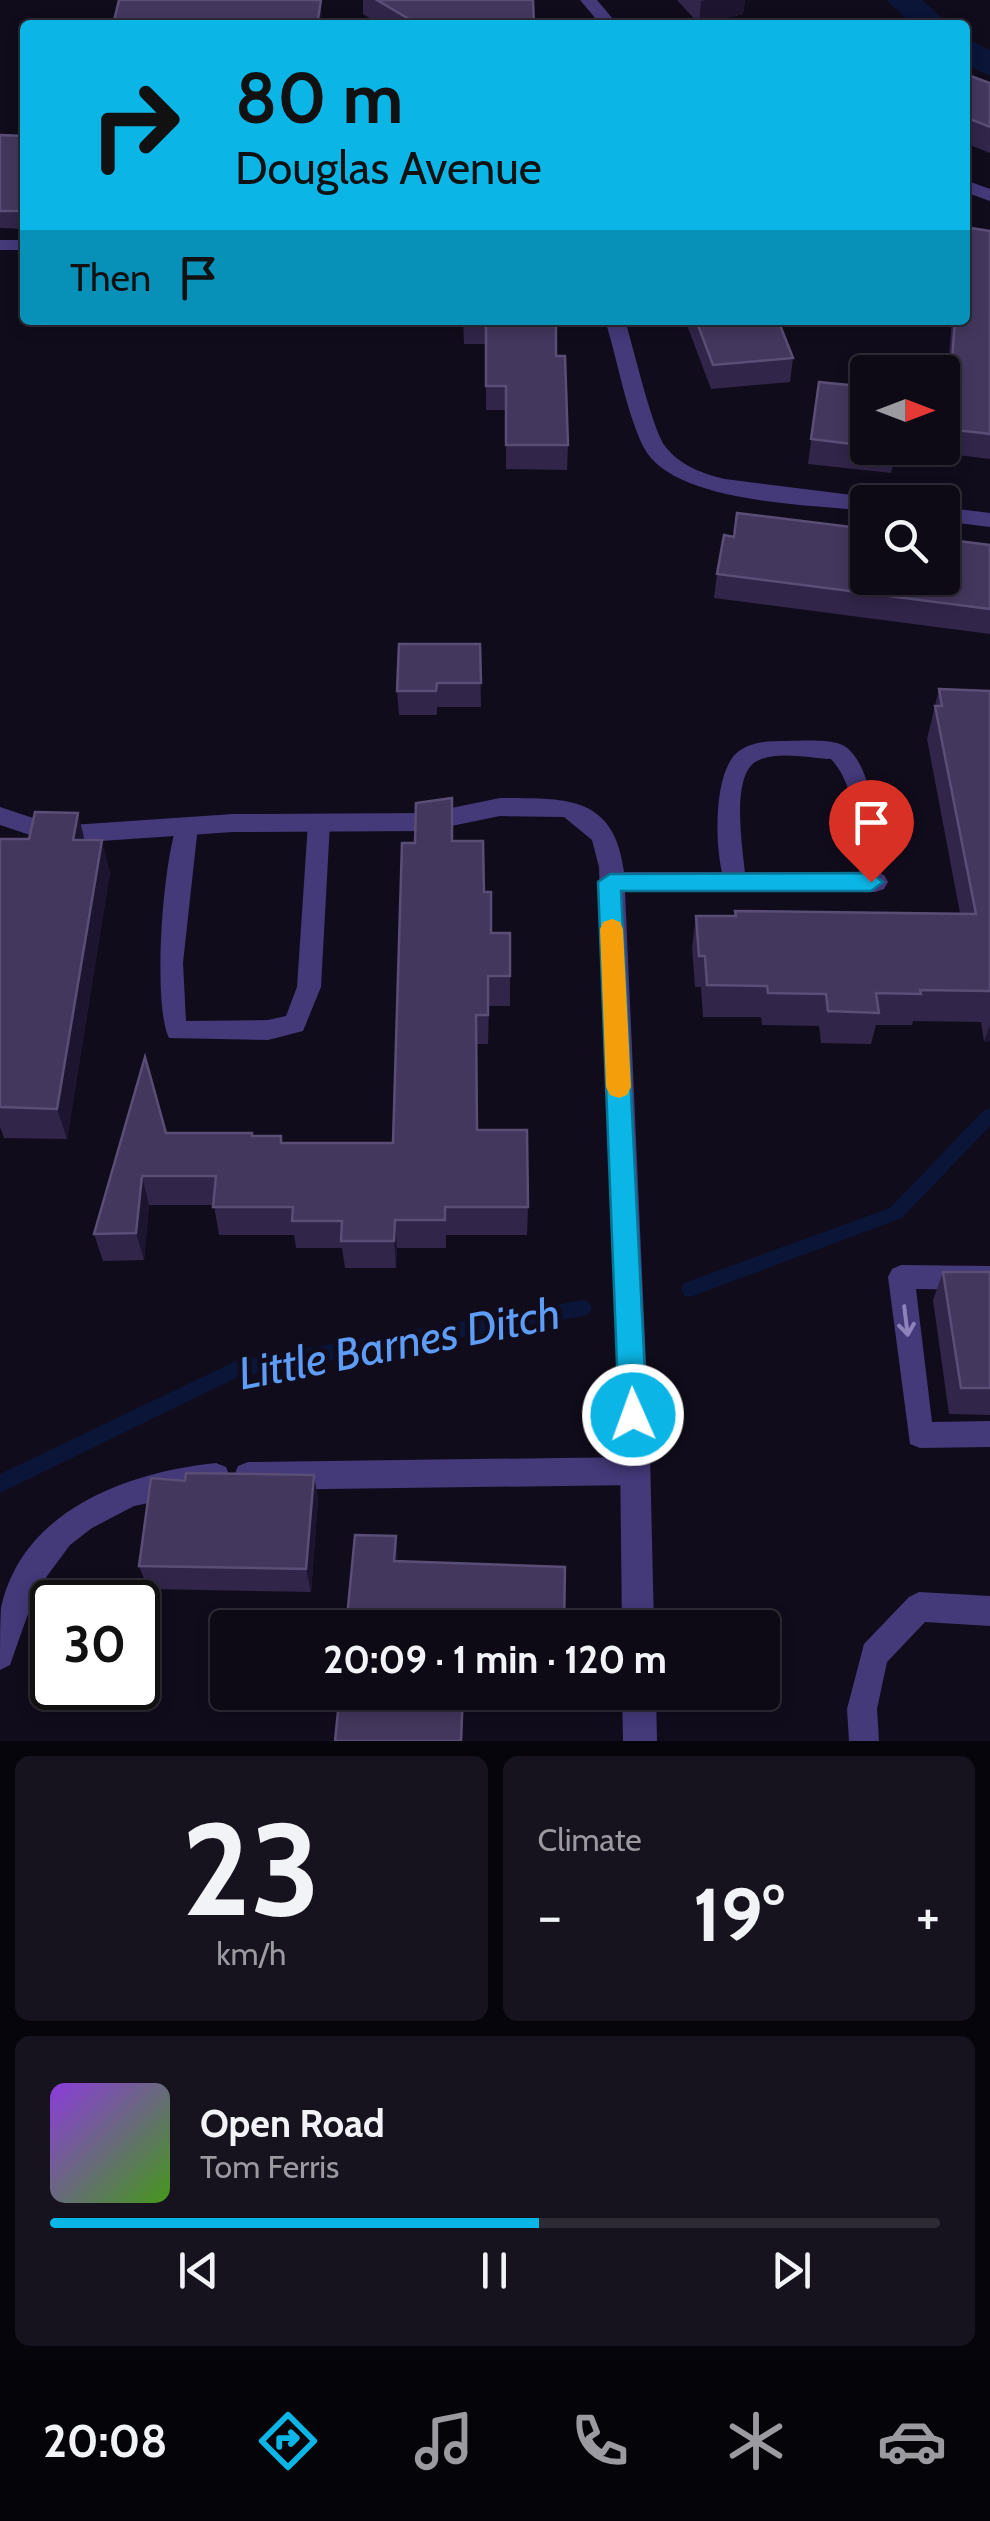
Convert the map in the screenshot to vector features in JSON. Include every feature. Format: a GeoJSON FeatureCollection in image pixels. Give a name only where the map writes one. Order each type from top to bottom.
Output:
{"type":"FeatureCollection","features":[{"type":"Feature","properties":{"kind":"street"},"geometry":{"type":"LineString","coordinates":[[588,0],[606,20]]}},
{"type":"Feature","properties":{"kind":"street"},"geometry":{"type":"LineString","coordinates":[[617,325],[654,448],[675,468],[698,480],[725,486],[850,502]]}},
{"type":"Feature","properties":{"kind":"street"},"geometry":{"type":"LineString","coordinates":[[960,516],[990,520]]}},
{"type":"Feature","properties":{"kind":"street"},"geometry":{"type":"LineString","coordinates":[[0,816],[57,834],[233,822],[426,822],[500,808],[569,808],[604,834],[611,867],[638,1610]]}},
{"type":"Feature","properties":{"kind":"street"},"geometry":{"type":"LineString","coordinates":[[610,882],[873,882]]}},
{"type":"Feature","properties":{"kind":"street"},"geometry":{"type":"LineString","coordinates":[[639,1710],[640,1741]]}},
{"type":"Feature","properties":{"kind":"lane"},"geometry":{"type":"LineString","coordinates":[[735,882],[729,785],[741,759],[756,751],[837,751],[847,759],[866,833],[873,882]]}},
{"type":"Feature","properties":{"kind":"lane"},"geometry":{"type":"LineString","coordinates":[[186,826],[170,1018],[178,1031],[268,1030],[295,1024],[309,987],[319,822]]}},
{"type":"Feature","properties":{"kind":"lane"},"geometry":{"type":"LineString","coordinates":[[990,1278],[901,1278],[920,1434],[990,1434]]}},
{"type":"Feature","properties":{"kind":"lane"},"geometry":{"type":"LineString","coordinates":[[0,1655],[27,1580],[54,1540],[119,1495],[178,1480],[227,1476],[635,1471]]}},
{"type":"Feature","properties":{"kind":"lane"},"geometry":{"type":"LineString","coordinates":[[864,1741],[862,1709],[874,1654],[919,1607],[990,1611]]}},
{"type":"Feature","properties":{"kind":"building"},"geometry":{"type":"Polygon","coordinates":[[[119,0],[321,0],[318,20],[114,20],[119,0]]]}},
{"type":"Feature","properties":{"kind":"building"},"geometry":{"type":"Polygon","coordinates":[[[377,0],[533,0],[534,20],[411,20],[377,0]]]}},
{"type":"Feature","properties":{"kind":"building"},"geometry":{"type":"Polygon","coordinates":[[[970,76],[990,83],[990,127],[970,119],[970,76]]]}},
{"type":"Feature","properties":{"kind":"building"},"geometry":{"type":"Polygon","coordinates":[[[0,135],[20,136],[20,211],[0,211],[0,135]]]}},
{"type":"Feature","properties":{"kind":"building"},"geometry":{"type":"Polygon","coordinates":[[[970,228],[990,231],[990,434],[960,431],[960,355],[952,355],[955,325],[970,325],[970,228]]]}},
{"type":"Feature","properties":{"kind":"building"},"geometry":{"type":"Polygon","coordinates":[[[486,325],[556,325],[556,356],[565,356],[568,445],[506,445],[506,386],[486,386],[486,325]]]}},
{"type":"Feature","properties":{"kind":"building"},"geometry":{"type":"Polygon","coordinates":[[[698,325],[780,325],[793,358],[713,365],[698,325]]]}},
{"type":"Feature","properties":{"kind":"building"},"geometry":{"type":"Polygon","coordinates":[[[819,382],[850,385],[850,444],[811,439],[819,382]]]}},
{"type":"Feature","properties":{"kind":"building"},"geometry":{"type":"Polygon","coordinates":[[[737,513],[850,527],[850,591],[717,574],[724,535],[734,537],[737,513]]]}},
{"type":"Feature","properties":{"kind":"building"},"geometry":{"type":"Polygon","coordinates":[[[960,541],[990,545],[990,609],[881,595],[960,595],[960,541]]]}},
{"type":"Feature","properties":{"kind":"building"},"geometry":{"type":"Polygon","coordinates":[[[399,644],[480,644],[481,683],[437,683],[436,691],[397,691],[399,644]]]}},
{"type":"Feature","properties":{"kind":"building"},"geometry":{"type":"Polygon","coordinates":[[[939,689],[990,691],[990,991],[876,993],[879,1013],[828,1011],[826,994],[768,993],[767,986],[707,985],[705,956],[699,956],[696,916],[736,916],[735,911],[976,914],[935,706],[942,706],[939,689]]]}},
{"type":"Feature","properties":{"kind":"building"},"geometry":{"type":"Polygon","coordinates":[[[452,798],[452,841],[483,841],[484,892],[491,892],[491,933],[510,933],[510,976],[488,976],[488,1015],[476,1015],[477,1130],[527,1130],[528,1207],[445,1207],[445,1220],[395,1220],[394,1241],[341,1241],[342,1221],[292,1221],[293,1207],[213,1207],[216,1176],[142,1176],[136,1233],[94,1234],[145,1057],[166,1133],[252,1133],[281,1136],[281,1143],[393,1143],[402,843],[415,843],[416,803],[452,798]]]}},
{"type":"Feature","properties":{"kind":"building"},"geometry":{"type":"Polygon","coordinates":[[[35,812],[78,813],[73,840],[102,840],[57,1109],[0,1107],[0,839],[29,839],[35,812]]]}},
{"type":"Feature","properties":{"kind":"building"},"geometry":{"type":"Polygon","coordinates":[[[943,1272],[990,1272],[990,1388],[961,1388],[943,1272]]]}},
{"type":"Feature","properties":{"kind":"building"},"geometry":{"type":"Polygon","coordinates":[[[186,1473],[314,1475],[306,1569],[139,1566],[151,1478],[185,1481],[186,1473]]]}},
{"type":"Feature","properties":{"kind":"building"},"geometry":{"type":"Polygon","coordinates":[[[355,1535],[396,1536],[394,1561],[565,1567],[564,1610],[348,1610],[355,1535]]]}},
{"type":"Feature","properties":{"kind":"building"},"geometry":{"type":"Polygon","coordinates":[[[338,1710],[462,1710],[461,1741],[335,1741],[338,1710]]]}},
{"type":"Feature","properties":{"kind":"waterway"},"geometry":{"type":"LineString","coordinates":[[902,0],[928,20]]}},
{"type":"Feature","properties":{"kind":"waterway"},"geometry":{"type":"LineString","coordinates":[[970,52],[990,66]]}},
{"type":"Feature","properties":{"kind":"waterway","name":"Little Barnes Ditch"},"geometry":{"type":"LineString","coordinates":[[690,1289],[896,1213],[990,1115]]}},
{"type":"Feature","properties":{"kind":"waterway","name":"Little Barnes Ditch"},"geometry":{"type":"LineString","coordinates":[[0,1484],[236,1369],[583,1308]]}},
{"type":"Feature","properties":{"kind":"slow traffic"},"geometry":{"type":"LineString","coordinates":[[612,929],[619,1087]]}},
{"type":"Feature","properties":{"kind":"route"},"geometry":{"type":"LineString","coordinates":[[633,1415],[610,882],[871,882]]}}]}
